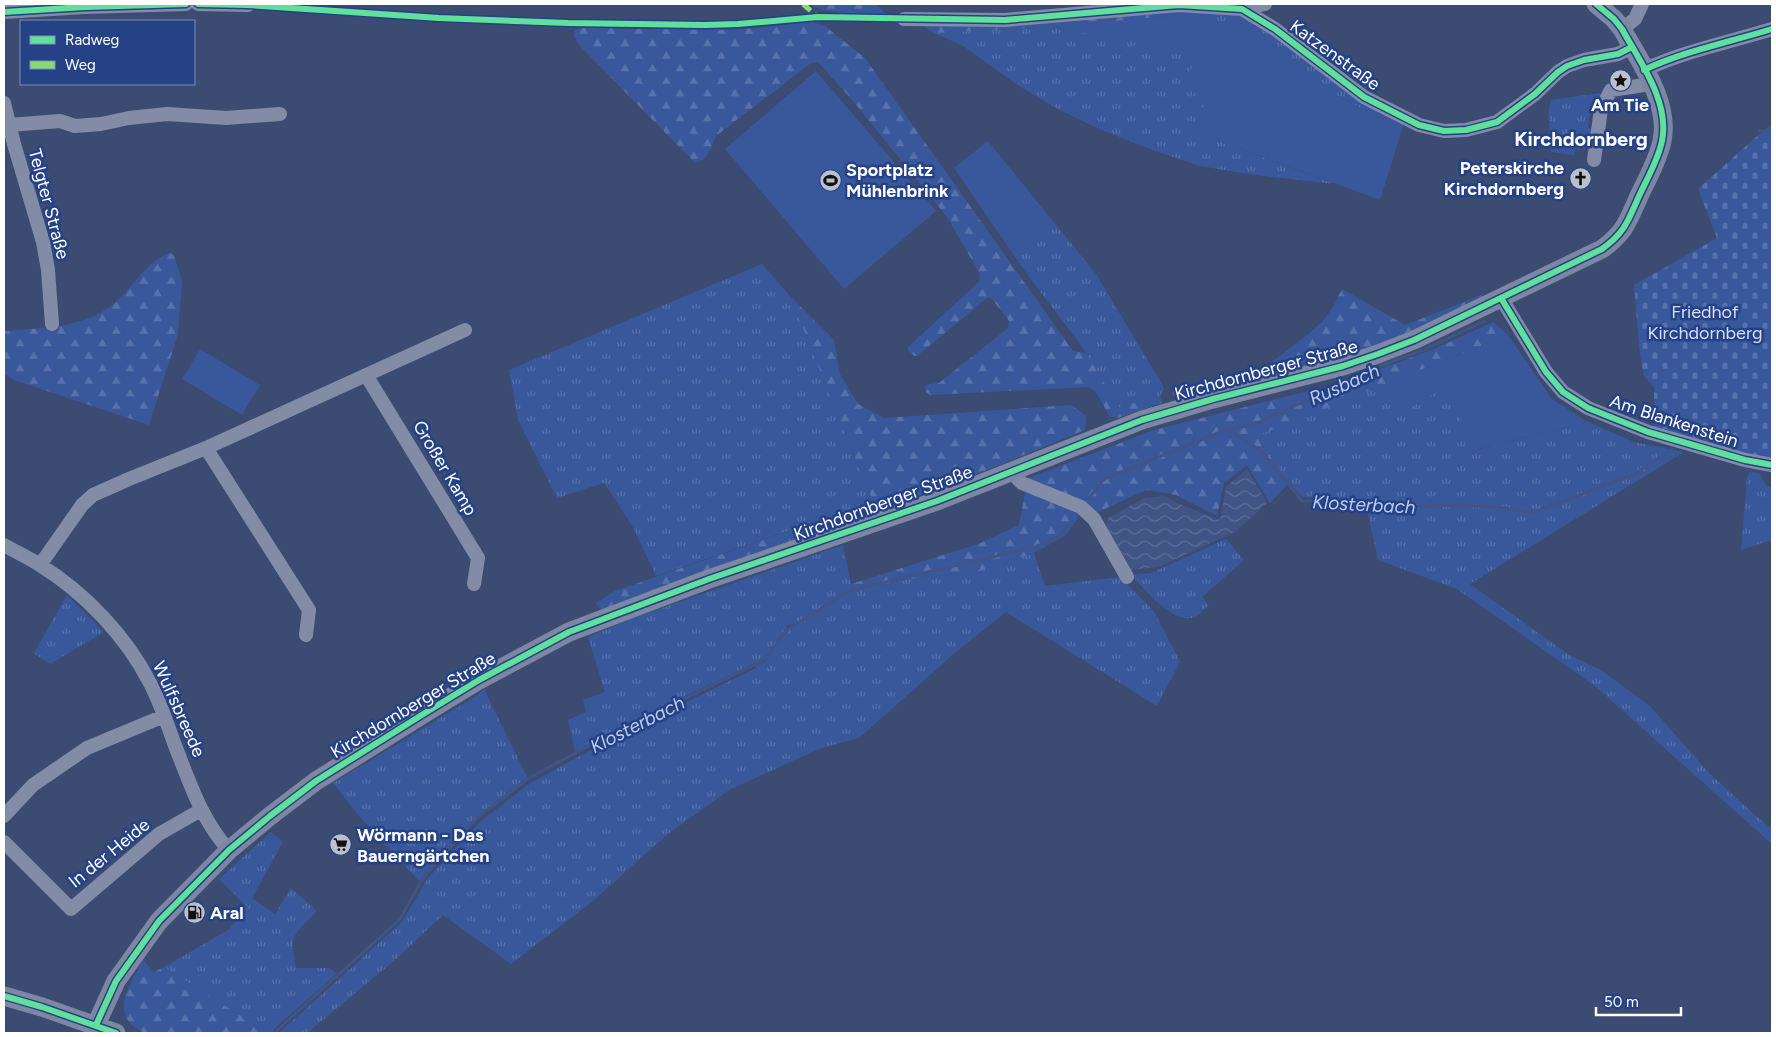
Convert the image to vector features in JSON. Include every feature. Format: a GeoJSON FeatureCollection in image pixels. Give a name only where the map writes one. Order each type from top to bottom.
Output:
{"type":"FeatureCollection","features":[{"type":"Feature","properties":{"kind":"street"},"geometry":{"type":"LineString","coordinates":[[4,12],[186,4]]}},
{"type":"Feature","properties":{"kind":"street"},"geometry":{"type":"LineString","coordinates":[[198,4],[248,5]]}},
{"type":"Feature","properties":{"kind":"street"},"geometry":{"type":"LineString","coordinates":[[904,19],[1005,20],[1179,5],[1240,7],[1265,4]]}},
{"type":"Feature","properties":{"kind":"street","name":"Kirchdornberger Straße"},"geometry":{"type":"LineString","coordinates":[[96,1025],[116,981],[159,922],[229,850],[316,781],[479,680],[569,632],[709,579],[937,501],[1150,418],[1213,398],[1343,366],[1378,354],[1414,340],[1602,249],[1614,241],[1624,229],[1653,166],[1662,141],[1663,119],[1662,108],[1648,77],[1622,29],[1614,19],[1596,4]]}},
{"type":"Feature","properties":{"kind":"street"},"geometry":{"type":"LineString","coordinates":[[1622,29],[1635,19],[1642,4]]}},
{"type":"Feature","properties":{"kind":"street","name":"Katzenstraße"},"geometry":{"type":"LineString","coordinates":[[1240,7],[1274,29],[1364,97],[1434,130],[1466,130],[1497,122],[1535,94],[1567,66],[1584,60],[1618,54],[1632,47]]}},
{"type":"Feature","properties":{"kind":"street"},"geometry":{"type":"LineString","coordinates":[[1594,160],[1601,109],[1611,90],[1648,77],[1665,61],[1772,29]]}},
{"type":"Feature","properties":{"kind":"street","name":"Telgter Straße"},"geometry":{"type":"LineString","coordinates":[[4,103],[42,242],[48,270],[52,324]]}},
{"type":"Feature","properties":{"kind":"street","name":"Telgter Straße"},"geometry":{"type":"LineString","coordinates":[[10,125],[60,121],[75,126],[167,114],[226,118],[280,114]]}},
{"type":"Feature","properties":{"kind":"street","name":"Am Blankenstein"},"geometry":{"type":"LineString","coordinates":[[1501,298],[1546,372],[1563,392],[1588,408],[1648,432],[1745,460],[1772,465]]}},
{"type":"Feature","properties":{"kind":"street"},"geometry":{"type":"LineString","coordinates":[[40,565],[82,505],[93,495],[206,448],[465,330]]}},
{"type":"Feature","properties":{"kind":"street","name":"Großer Kamp"},"geometry":{"type":"LineString","coordinates":[[366,375],[478,558],[474,584]]}},
{"type":"Feature","properties":{"kind":"street"},"geometry":{"type":"LineString","coordinates":[[206,448],[309,610],[306,635]]}},
{"type":"Feature","properties":{"kind":"street"},"geometry":{"type":"LineString","coordinates":[[1014,471],[1022,483],[1081,507],[1094,519],[1128,577]]}},
{"type":"Feature","properties":{"kind":"street","name":"Wulfsbreede"},"geometry":{"type":"LineString","coordinates":[[4,545],[40,565],[75,590],[103,618],[129,650],[150,683],[201,810],[229,850]]}},
{"type":"Feature","properties":{"kind":"street"},"geometry":{"type":"LineString","coordinates":[[4,816],[33,785],[87,748],[164,716]]}},
{"type":"Feature","properties":{"kind":"street","name":"In der Heide"},"geometry":{"type":"LineString","coordinates":[[4,842],[71,909],[159,834],[201,810]]}},
{"type":"Feature","properties":{"kind":"street"},"geometry":{"type":"LineString","coordinates":[[4,996],[116,1033]]}},
{"type":"Feature","properties":{"kind":"green space"},"geometry":{"type":"Polygon","coordinates":[[[808,4],[876,4],[886,14],[856,14],[827,11],[808,4]]]}},
{"type":"Feature","properties":{"kind":"green space"},"geometry":{"type":"Polygon","coordinates":[[[1169,10],[1236,15],[1253,22],[1404,123],[1361,108],[1332,93],[1295,60],[1270,42],[1242,27],[1194,16],[1171,16],[1169,10]]]}},
{"type":"Feature","properties":{"kind":"green space"},"geometry":{"type":"Polygon","coordinates":[[[1169,10],[1171,16],[1054,27],[935,33],[921,25],[1169,10]]]}},
{"type":"Feature","properties":{"kind":"green space"},"geometry":{"type":"Polygon","coordinates":[[[1171,16],[1194,16],[1242,27],[1270,42],[1295,60],[1332,93],[1361,108],[1404,123],[1380,200],[1191,131],[1208,98],[1185,89],[1196,53],[1054,27],[1171,16]]]}},
{"type":"Feature","properties":{"kind":"green space"},"geometry":{"type":"Polygon","coordinates":[[[813,22],[825,26],[865,58],[1073,351],[1086,353],[1119,407],[1160,396],[1162,403],[1118,418],[1110,417],[1095,391],[1089,387],[930,395],[926,392],[925,387],[929,384],[939,383],[1008,328],[1009,321],[991,298],[987,298],[917,356],[914,356],[908,350],[908,347],[979,282],[979,272],[947,217],[853,101],[818,62],[811,63],[716,136],[706,156],[695,163],[578,44],[574,36],[575,30],[582,28],[734,30],[813,22]]]}},
{"type":"Feature","properties":{"kind":"green space"},"geometry":{"type":"Polygon","coordinates":[[[1054,27],[1197,53],[1208,98],[1191,131],[1335,184],[1255,175],[1200,166],[1150,149],[1097,128],[1058,109],[1019,86],[963,46],[935,33],[1054,27]]]}},
{"type":"Feature","properties":{"kind":"green space","name":"Sportplatz Mühlenbrink"},"geometry":{"type":"Polygon","coordinates":[[[816,71],[936,211],[844,289],[725,149],[816,71]]]}},
{"type":"Feature","properties":{"kind":"green space"},"geometry":{"type":"Polygon","coordinates":[[[1600,93],[1598,102],[1591,109],[1588,127],[1593,131],[1590,147],[1575,150],[1575,155],[1551,152],[1549,106],[1551,100],[1600,93]]]}},
{"type":"Feature","properties":{"kind":"green space","name":"Friedhof Kirchdornberg"},"geometry":{"type":"Polygon","coordinates":[[[1772,125],[1772,460],[1760,459],[1654,428],[1654,387],[1644,376],[1642,368],[1634,285],[1717,238],[1698,189],[1772,125]]]}},
{"type":"Feature","properties":{"kind":"green space"},"geometry":{"type":"Polygon","coordinates":[[[988,141],[1053,221],[1011,251],[954,168],[988,141]]]}},
{"type":"Feature","properties":{"kind":"green space"},"geometry":{"type":"Polygon","coordinates":[[[1053,221],[1096,274],[1162,384],[1164,389],[1160,396],[1120,408],[1078,341],[1011,251],[1053,221]]]}},
{"type":"Feature","properties":{"kind":"green space"},"geometry":{"type":"Polygon","coordinates":[[[171,253],[174,256],[182,281],[178,334],[149,425],[14,380],[4,373],[4,331],[71,324],[96,315],[116,302],[154,262],[162,256],[171,253]]]}},
{"type":"Feature","properties":{"kind":"green space"},"geometry":{"type":"Polygon","coordinates":[[[762,264],[790,296],[873,502],[656,576],[633,527],[604,483],[557,498],[518,420],[509,370],[762,264]]]}},
{"type":"Feature","properties":{"kind":"green space"},"geometry":{"type":"Polygon","coordinates":[[[1342,289],[1405,325],[1482,295],[1484,298],[1411,334],[1375,346],[1321,363],[1175,398],[1172,392],[1265,367],[1323,321],[1342,289]]]}},
{"type":"Feature","properties":{"kind":"green space"},"geometry":{"type":"Polygon","coordinates":[[[790,296],[834,340],[840,374],[858,404],[884,418],[1072,405],[1086,416],[1085,430],[905,501],[601,610],[596,603],[615,591],[873,502],[790,296]]]}},
{"type":"Feature","properties":{"kind":"green space"},"geometry":{"type":"Polygon","coordinates":[[[1493,322],[1508,335],[1256,436],[1289,483],[1270,503],[1247,465],[1224,483],[1217,516],[1176,495],[1146,490],[1096,513],[1028,481],[1029,478],[1154,430],[1345,382],[1434,349],[1493,322]]]}},
{"type":"Feature","properties":{"kind":"green space"},"geometry":{"type":"Polygon","coordinates":[[[1508,335],[1552,399],[1588,422],[1471,451],[1449,385],[1401,413],[1383,385],[1508,335]]]}},
{"type":"Feature","properties":{"kind":"green space"},"geometry":{"type":"Polygon","coordinates":[[[200,349],[260,385],[242,415],[182,379],[200,349]]]}},
{"type":"Feature","properties":{"kind":"green space"},"geometry":{"type":"Polygon","coordinates":[[[1449,384],[1472,451],[1588,422],[1634,442],[1684,452],[1470,584],[1569,655],[1601,670],[1650,706],[1710,774],[1772,829],[1772,844],[1595,686],[1457,589],[1378,560],[1365,501],[1302,497],[1289,483],[1255,436],[1383,385],[1401,413],[1449,384]]]}},
{"type":"Feature","properties":{"kind":"green space"},"geometry":{"type":"Polygon","coordinates":[[[1750,472],[1759,473],[1767,486],[1772,486],[1772,540],[1741,550],[1747,477],[1750,472]]]}},
{"type":"Feature","properties":{"kind":"green space"},"geometry":{"type":"Polygon","coordinates":[[[1026,488],[1082,512],[1066,535],[1034,553],[979,571],[909,579],[853,591],[851,584],[978,544],[1019,525],[1026,488]]]}},
{"type":"Feature","properties":{"kind":"green space"},"geometry":{"type":"Polygon","coordinates":[[[1226,539],[1244,560],[1202,597],[1209,605],[1197,616],[1179,617],[1170,612],[1152,597],[1131,575],[1151,573],[1226,539]]]}},
{"type":"Feature","properties":{"kind":"green space"},"geometry":{"type":"Polygon","coordinates":[[[843,545],[852,589],[797,623],[788,625],[765,658],[601,737],[575,752],[568,720],[586,712],[583,700],[605,692],[588,637],[636,617],[843,545]]]}},
{"type":"Feature","properties":{"kind":"green space"},"geometry":{"type":"Polygon","coordinates":[[[1034,553],[1045,586],[1120,577],[1153,610],[1180,662],[1157,706],[1006,612],[957,651],[859,738],[821,748],[729,790],[668,834],[593,901],[511,964],[443,915],[395,960],[307,1033],[279,1033],[402,922],[428,878],[481,821],[529,784],[603,743],[756,668],[755,666],[766,661],[788,629],[845,594],[910,579],[979,571],[1034,553]]]}},
{"type":"Feature","properties":{"kind":"green space"},"geometry":{"type":"Polygon","coordinates":[[[67,595],[104,632],[50,664],[34,653],[67,595]]]}},
{"type":"Feature","properties":{"kind":"green space"},"geometry":{"type":"Polygon","coordinates":[[[484,689],[527,777],[477,817],[419,881],[360,817],[333,783],[478,695],[484,689]]]}},
{"type":"Feature","properties":{"kind":"green space"},"geometry":{"type":"Polygon","coordinates":[[[271,832],[283,842],[252,898],[275,914],[291,888],[317,911],[295,935],[293,948],[296,968],[328,968],[337,973],[268,1033],[164,967],[228,930],[247,907],[219,879],[271,832]]]}},
{"type":"Feature","properties":{"kind":"green space"},"geometry":{"type":"Polygon","coordinates":[[[143,960],[154,972],[164,967],[268,1033],[145,1033],[133,1026],[124,1010],[124,1000],[127,990],[143,960]]]}},
{"type":"Feature","properties":{"kind":"water"},"geometry":{"type":"Polygon","coordinates":[[[1247,469],[1267,503],[1235,532],[1158,567],[1131,570],[1106,525],[1108,518],[1144,498],[1164,496],[1220,520],[1226,487],[1247,469]]]}},
{"type":"Feature","properties":{"kind":"waterway"},"geometry":{"type":"LineString","coordinates":[[1759,131],[1768,130],[1772,127]]}},
{"type":"Feature","properties":{"kind":"waterway","name":"Rusbach"},"geometry":{"type":"LineString","coordinates":[[1228,429],[1253,425],[1383,365],[1423,350],[1485,321]]}},
{"type":"Feature","properties":{"kind":"waterway","name":"Klosterbach"},"geometry":{"type":"LineString","coordinates":[[1089,498],[1104,479],[1228,429],[1261,451],[1302,501],[1406,507],[1455,505],[1499,507],[1532,513],[1633,475],[1672,449]]}},
{"type":"Feature","properties":{"kind":"waterway","name":"Klosterbach"},"geometry":{"type":"LineString","coordinates":[[274,1033],[400,919],[423,878],[477,818],[529,778],[600,740],[765,659],[787,630],[851,590],[1035,547],[1056,539],[1068,525]]}},
{"type":"Feature","properties":{"kind":"marked path"},"geometry":{"type":"LineString","coordinates":[[803,4],[818,17]]}},
{"type":"Feature","properties":{"kind":"cycle path"},"geometry":{"type":"LineString","coordinates":[[4,12],[186,4]]}},
{"type":"Feature","properties":{"kind":"cycle path"},"geometry":{"type":"LineString","coordinates":[[198,4],[248,5],[439,18],[568,23],[705,25],[818,17],[1005,20],[1179,5],[1242,9],[1275,29],[1364,97],[1419,125],[1444,131],[1466,130],[1497,122],[1535,94],[1567,66],[1584,60],[1618,54],[1632,47]]}},
{"type":"Feature","properties":{"kind":"cycle path"},"geometry":{"type":"LineString","coordinates":[[96,1025],[116,981],[159,921],[229,850],[316,781],[479,680],[569,632],[709,579],[937,501],[1142,420],[1213,399],[1343,366],[1378,354],[1414,340],[1602,249],[1616,237],[1629,218],[1658,155],[1662,141],[1663,126],[1658,97],[1645,69],[1622,29],[1614,19],[1596,4]]}},
{"type":"Feature","properties":{"kind":"cycle path"},"geometry":{"type":"LineString","coordinates":[[1644,70],[1691,52],[1772,29]]}},
{"type":"Feature","properties":{"kind":"cycle path"},"geometry":{"type":"LineString","coordinates":[[1501,298],[1546,372],[1563,392],[1588,408],[1648,432],[1745,460],[1772,465]]}},
{"type":"Feature","properties":{"kind":"cycle path"},"geometry":{"type":"LineString","coordinates":[[4,996],[116,1033]]}},
{"type":"Feature","properties":{"kind":"place","name":"Am Tie"},"geometry":{"type":"Point","coordinates":[1620,80]}},
{"type":"Feature","properties":{"kind":"place","name":"Peterskirche Kirchdornberg"},"geometry":{"type":"Point","coordinates":[1580,178]}},
{"type":"Feature","properties":{"kind":"place","name":"Sportplatz Mühlenbrink"},"geometry":{"type":"Point","coordinates":[830,180]}},
{"type":"Feature","properties":{"kind":"place","name":"Wörmann - Das Bauerngärtchen"},"geometry":{"type":"Point","coordinates":[341,845]}},
{"type":"Feature","properties":{"kind":"place","name":"Aral"},"geometry":{"type":"Point","coordinates":[194,913]}},
{"type":"Feature","properties":{"kind":"district","name":"Kirchdornberg"},"geometry":{"type":"Point","coordinates":[1581,139]}}]}
